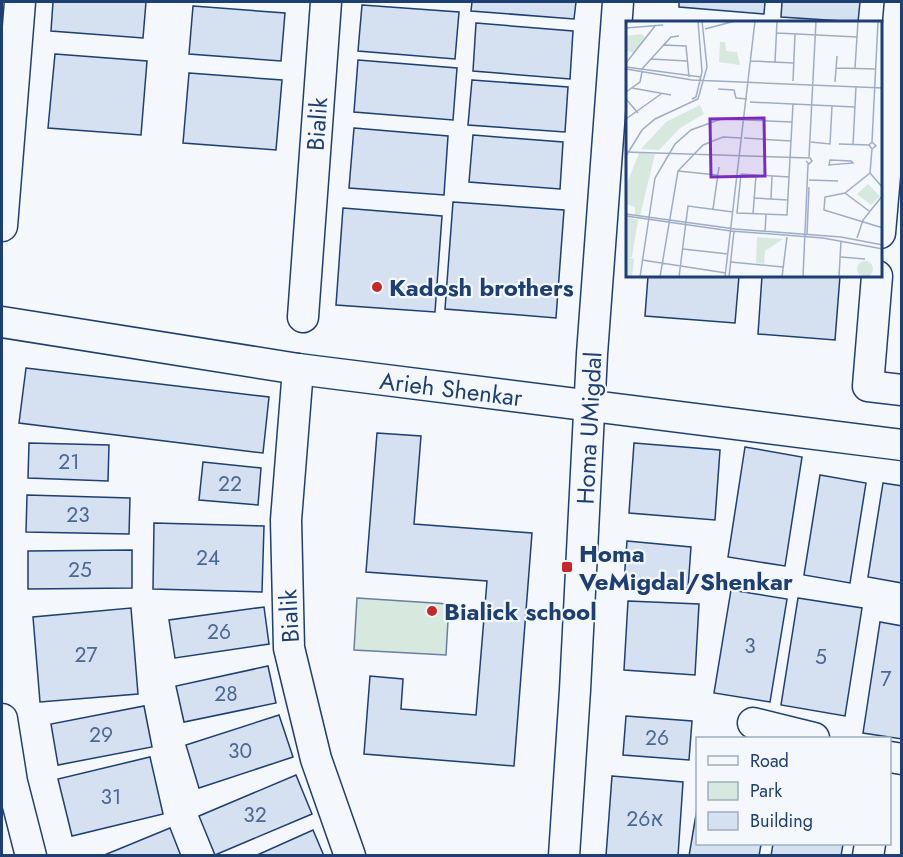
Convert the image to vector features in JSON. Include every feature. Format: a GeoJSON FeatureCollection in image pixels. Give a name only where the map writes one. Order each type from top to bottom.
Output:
{"type":"FeatureCollection","features":[{"type":"Feature","properties":{"kind":"street"},"geometry":{"type":"LineString","coordinates":[[2,225],[20,2]]}},
{"type":"Feature","properties":{"kind":"street","name":"Bialik"},"geometry":{"type":"LineString","coordinates":[[303,317],[326,2]]}},
{"type":"Feature","properties":{"kind":"street","name":"Homa UMigdal"},"geometry":{"type":"LineString","coordinates":[[564,855],[591,407],[592,354],[618,2]]}},
{"type":"Feature","properties":{"kind":"street"},"geometry":{"type":"LineString","coordinates":[[882,222],[895,147],[900,2]]}},
{"type":"Feature","properties":{"kind":"street"},"geometry":{"type":"LineString","coordinates":[[877,278],[868,386],[902,390]]}},
{"type":"Feature","properties":{"kind":"street","name":"Arieh Shenkar"},"geometry":{"type":"LineString","coordinates":[[2,322],[298,369],[902,445]]}},
{"type":"Feature","properties":{"kind":"street","name":"Bialik"},"geometry":{"type":"LineString","coordinates":[[298,369],[286,520],[289,648],[316,759],[350,855]]}},
{"type":"Feature","properties":{"kind":"street"},"geometry":{"type":"LineString","coordinates":[[2,719],[7,784],[31,855]]}},
{"type":"Feature","properties":{"kind":"street"},"geometry":{"type":"LineString","coordinates":[[753,723],[810,737]]}},
{"type":"Feature","properties":{"kind":"green space"},"geometry":{"type":"Polygon","coordinates":[[[357,598],[449,604],[446,655],[354,650],[357,598]]]}},
{"type":"Feature","properties":{"kind":"building"},"geometry":{"type":"Polygon","coordinates":[[[53,2],[146,2],[143,38],[51,31],[53,2]]]}},
{"type":"Feature","properties":{"kind":"building"},"geometry":{"type":"Polygon","coordinates":[[[472,2],[576,2],[574,19],[471,11],[472,2]]]}},
{"type":"Feature","properties":{"kind":"building"},"geometry":{"type":"Polygon","coordinates":[[[679,2],[765,2],[764,14],[679,7],[679,2]]]}},
{"type":"Feature","properties":{"kind":"building"},"geometry":{"type":"Polygon","coordinates":[[[782,2],[860,2],[858,21],[781,17],[782,2]]]}},
{"type":"Feature","properties":{"kind":"building"},"geometry":{"type":"Polygon","coordinates":[[[362,5],[459,12],[455,59],[358,51],[362,5]]]}},
{"type":"Feature","properties":{"kind":"building"},"geometry":{"type":"Polygon","coordinates":[[[193,6],[285,13],[281,61],[189,54],[193,6]]]}},
{"type":"Feature","properties":{"kind":"building"},"geometry":{"type":"Polygon","coordinates":[[[476,23],[573,31],[570,79],[473,71],[476,23]]]}},
{"type":"Feature","properties":{"kind":"building"},"geometry":{"type":"Polygon","coordinates":[[[55,54],[147,61],[141,135],[48,128],[55,54]]]}},
{"type":"Feature","properties":{"kind":"building"},"geometry":{"type":"Polygon","coordinates":[[[358,60],[457,68],[453,120],[354,112],[358,60]]]}},
{"type":"Feature","properties":{"kind":"building"},"geometry":{"type":"Polygon","coordinates":[[[189,73],[282,80],[276,150],[183,143],[189,73]]]}},
{"type":"Feature","properties":{"kind":"building"},"geometry":{"type":"Polygon","coordinates":[[[472,80],[568,87],[565,132],[468,125],[472,80]]]}},
{"type":"Feature","properties":{"kind":"building"},"geometry":{"type":"Polygon","coordinates":[[[354,128],[448,136],[444,195],[349,188],[354,128]]]}},
{"type":"Feature","properties":{"kind":"building"},"geometry":{"type":"Polygon","coordinates":[[[473,135],[563,142],[560,189],[469,182],[473,135]]]}},
{"type":"Feature","properties":{"kind":"building"},"geometry":{"type":"Polygon","coordinates":[[[453,202],[564,210],[556,318],[445,309],[453,202]]]}},
{"type":"Feature","properties":{"kind":"building"},"geometry":{"type":"Polygon","coordinates":[[[343,208],[442,216],[435,312],[336,305],[343,208]]]}},
{"type":"Feature","properties":{"kind":"building"},"geometry":{"type":"Polygon","coordinates":[[[648,278],[739,278],[735,323],[645,316],[648,278]]]}},
{"type":"Feature","properties":{"kind":"building"},"geometry":{"type":"Polygon","coordinates":[[[762,278],[840,278],[835,340],[758,334],[762,278]]]}},
{"type":"Feature","properties":{"kind":"building"},"geometry":{"type":"Polygon","coordinates":[[[26,368],[269,397],[263,453],[19,423],[26,368]]]}},
{"type":"Feature","properties":{"kind":"building"},"geometry":{"type":"Polygon","coordinates":[[[377,433],[421,436],[414,524],[532,533],[514,766],[364,754],[370,676],[403,679],[401,709],[476,715],[487,581],[366,572],[377,433]]]}},
{"type":"Feature","properties":{"kind":"building"},"geometry":{"type":"Polygon","coordinates":[[[29,443],[109,445],[108,481],[28,478],[29,443]]]}},
{"type":"Feature","properties":{"kind":"building"},"geometry":{"type":"Polygon","coordinates":[[[634,443],[720,450],[715,520],[629,513],[634,443]]]}},
{"type":"Feature","properties":{"kind":"building"},"geometry":{"type":"Polygon","coordinates":[[[745,447],[802,457],[785,566],[728,557],[745,447]]]}},
{"type":"Feature","properties":{"kind":"building"},"geometry":{"type":"Polygon","coordinates":[[[203,462],[261,468],[258,505],[199,500],[203,462]]]}},
{"type":"Feature","properties":{"kind":"building"},"geometry":{"type":"Polygon","coordinates":[[[820,475],[866,483],[850,583],[804,575],[820,475]]]}},
{"type":"Feature","properties":{"kind":"building"},"geometry":{"type":"Polygon","coordinates":[[[883,483],[902,486],[902,583],[868,577],[883,483]]]}},
{"type":"Feature","properties":{"kind":"building"},"geometry":{"type":"Polygon","coordinates":[[[27,495],[130,498],[129,534],[26,532],[27,495]]]}},
{"type":"Feature","properties":{"kind":"building"},"geometry":{"type":"Polygon","coordinates":[[[154,523],[264,526],[262,592],[153,589],[154,523]]]}},
{"type":"Feature","properties":{"kind":"building"},"geometry":{"type":"Polygon","coordinates":[[[627,541],[691,547],[688,588],[624,582],[627,541]]]}},
{"type":"Feature","properties":{"kind":"building"},"geometry":{"type":"Polygon","coordinates":[[[132,550],[132,588],[28,589],[28,551],[132,550]]]}},
{"type":"Feature","properties":{"kind":"building"},"geometry":{"type":"Polygon","coordinates":[[[731,590],[787,599],[770,702],[714,693],[731,590]]]}},
{"type":"Feature","properties":{"kind":"building"},"geometry":{"type":"Polygon","coordinates":[[[798,598],[862,608],[845,716],[781,705],[798,598]]]}},
{"type":"Feature","properties":{"kind":"building"},"geometry":{"type":"Polygon","coordinates":[[[628,601],[699,604],[695,675],[624,670],[628,601]]]}},
{"type":"Feature","properties":{"kind":"building"},"geometry":{"type":"Polygon","coordinates":[[[264,607],[269,644],[175,658],[169,620],[264,607]]]}},
{"type":"Feature","properties":{"kind":"building"},"geometry":{"type":"Polygon","coordinates":[[[131,608],[138,694],[40,702],[33,617],[131,608]]]}},
{"type":"Feature","properties":{"kind":"building"},"geometry":{"type":"Polygon","coordinates":[[[880,622],[902,626],[902,739],[863,733],[880,622]]]}},
{"type":"Feature","properties":{"kind":"building"},"geometry":{"type":"Polygon","coordinates":[[[268,666],[276,703],[184,722],[176,686],[268,666]]]}},
{"type":"Feature","properties":{"kind":"building"},"geometry":{"type":"Polygon","coordinates":[[[144,706],[152,747],[58,765],[51,724],[144,706]]]}},
{"type":"Feature","properties":{"kind":"building"},"geometry":{"type":"Polygon","coordinates":[[[279,715],[293,757],[199,788],[186,745],[279,715]]]}},
{"type":"Feature","properties":{"kind":"building"},"geometry":{"type":"Polygon","coordinates":[[[626,716],[692,721],[689,760],[623,755],[626,716]]]}},
{"type":"Feature","properties":{"kind":"building"},"geometry":{"type":"Polygon","coordinates":[[[150,757],[163,814],[72,836],[58,779],[150,757]]]}},
{"type":"Feature","properties":{"kind":"building"},"geometry":{"type":"Polygon","coordinates":[[[296,775],[312,814],[215,855],[199,816],[296,775]]]}},
{"type":"Feature","properties":{"kind":"building"},"geometry":{"type":"Polygon","coordinates":[[[612,776],[683,782],[678,856],[606,856],[612,776]]]}},
{"type":"Feature","properties":{"kind":"building"},"geometry":{"type":"Polygon","coordinates":[[[696,815],[696,845],[761,845],[759,856],[689,856],[696,815]]]}},
{"type":"Feature","properties":{"kind":"building"},"geometry":{"type":"Polygon","coordinates":[[[170,828],[181,856],[102,856],[170,828]]]}},
{"type":"Feature","properties":{"kind":"building"},"geometry":{"type":"Polygon","coordinates":[[[313,830],[324,856],[255,856],[313,830]]]}},
{"type":"Feature","properties":{"kind":"building"},"geometry":{"type":"Polygon","coordinates":[[[773,845],[843,845],[841,856],[771,856],[773,845]]]}},
{"type":"Feature","properties":{"kind":"place","name":"Kadosh brothers"},"geometry":{"type":"Point","coordinates":[377,287]}},
{"type":"Feature","properties":{"kind":"place","name":"Homa VeMigdal/Shenkar"},"geometry":{"type":"Point","coordinates":[567,567]}},
{"type":"Feature","properties":{"kind":"place","name":"Bialick school"},"geometry":{"type":"Point","coordinates":[432,611]}}]}
